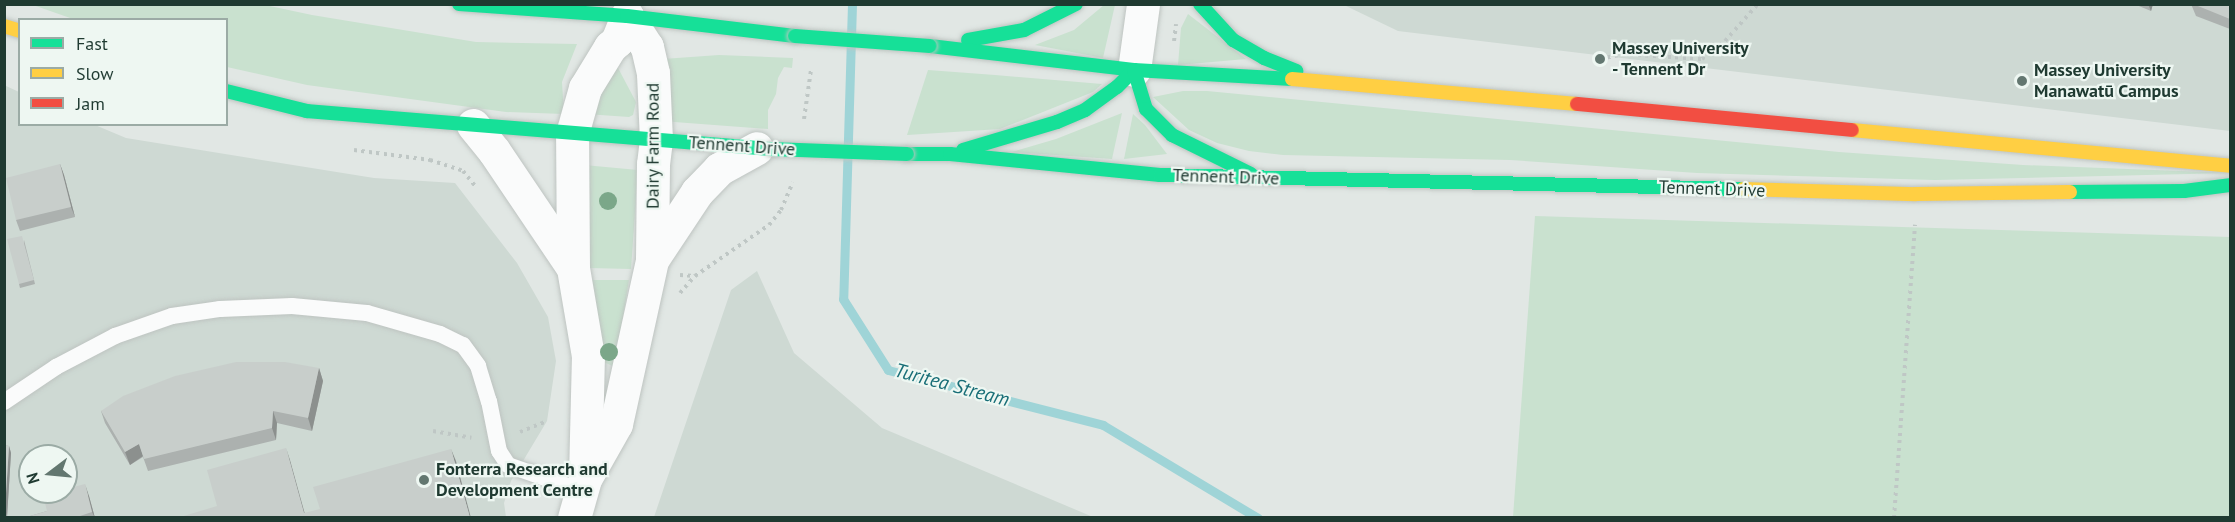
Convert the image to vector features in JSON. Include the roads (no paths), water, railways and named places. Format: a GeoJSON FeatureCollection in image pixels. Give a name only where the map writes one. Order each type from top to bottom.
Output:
{"type":"FeatureCollection","features":[{"type":"Feature","properties":{"kind":"main road"},"geometry":{"type":"LineString","coordinates":[[459,4],[627,16],[795,36],[930,46],[1134,70],[1320,80],[2230,166]]}},
{"type":"Feature","properties":{"kind":"main road"},"geometry":{"type":"LineString","coordinates":[[930,46],[1024,30],[1076,4]]}},
{"type":"Feature","properties":{"kind":"main road"},"geometry":{"type":"LineString","coordinates":[[1200,4],[1233,40],[1264,58],[1320,80]]}},
{"type":"Feature","properties":{"kind":"main road"},"geometry":{"type":"LineString","coordinates":[[950,154],[1057,122],[1085,110],[1117,87],[1134,70]]}},
{"type":"Feature","properties":{"kind":"main road"},"geometry":{"type":"LineString","coordinates":[[1134,70],[1146,109],[1172,135],[1257,178]]}},
{"type":"Feature","properties":{"kind":"main road","name":"Tennent Drive"},"geometry":{"type":"LineString","coordinates":[[228,91],[307,111],[764,149],[950,154],[1116,172],[1257,178],[1916,194],[2184,191],[2230,185]]}},
{"type":"Feature","properties":{"kind":"street"},"geometry":{"type":"LineString","coordinates":[[1134,70],[1143,4]]}},
{"type":"Feature","properties":{"kind":"street"},"geometry":{"type":"LineString","coordinates":[[580,496],[588,356],[573,268],[572,134],[585,88],[610,47],[617,41],[627,16]]}},
{"type":"Feature","properties":{"kind":"street","name":"Dairy Farm Road"},"geometry":{"type":"LineString","coordinates":[[627,16],[647,47],[653,73],[656,140],[653,164],[662,267]]}},
{"type":"Feature","properties":{"kind":"street"},"geometry":{"type":"LineString","coordinates":[[473,125],[525,194],[573,268]]}},
{"type":"Feature","properties":{"kind":"street","name":"Dairy Farm Road"},"geometry":{"type":"LineString","coordinates":[[580,496],[616,424],[662,267],[697,192],[719,169],[764,149]]}},
{"type":"Feature","properties":{"kind":"lane"},"geometry":{"type":"LineString","coordinates":[[4,402],[56,367],[115,336],[172,316],[220,309],[292,306],[367,313],[440,334],[463,345],[478,366],[489,401],[499,452],[508,465],[580,496]]}},
{"type":"Feature","properties":{"kind":"waterway","name":"Turitea Stream"},"geometry":{"type":"LineString","coordinates":[[852,4],[843,299],[888,370],[1103,425],[1258,518]]}},
{"type":"Feature","properties":{"kind":"place","name":"Massey University - Tennent Dr"},"geometry":{"type":"Point","coordinates":[1600,59]}},
{"type":"Feature","properties":{"kind":"place","name":"Massey University Manawatū Campus"},"geometry":{"type":"Point","coordinates":[2022,81]}},
{"type":"Feature","properties":{"kind":"place","name":"Fonterra Research and Development Centre"},"geometry":{"type":"Point","coordinates":[424,480]}}]}
